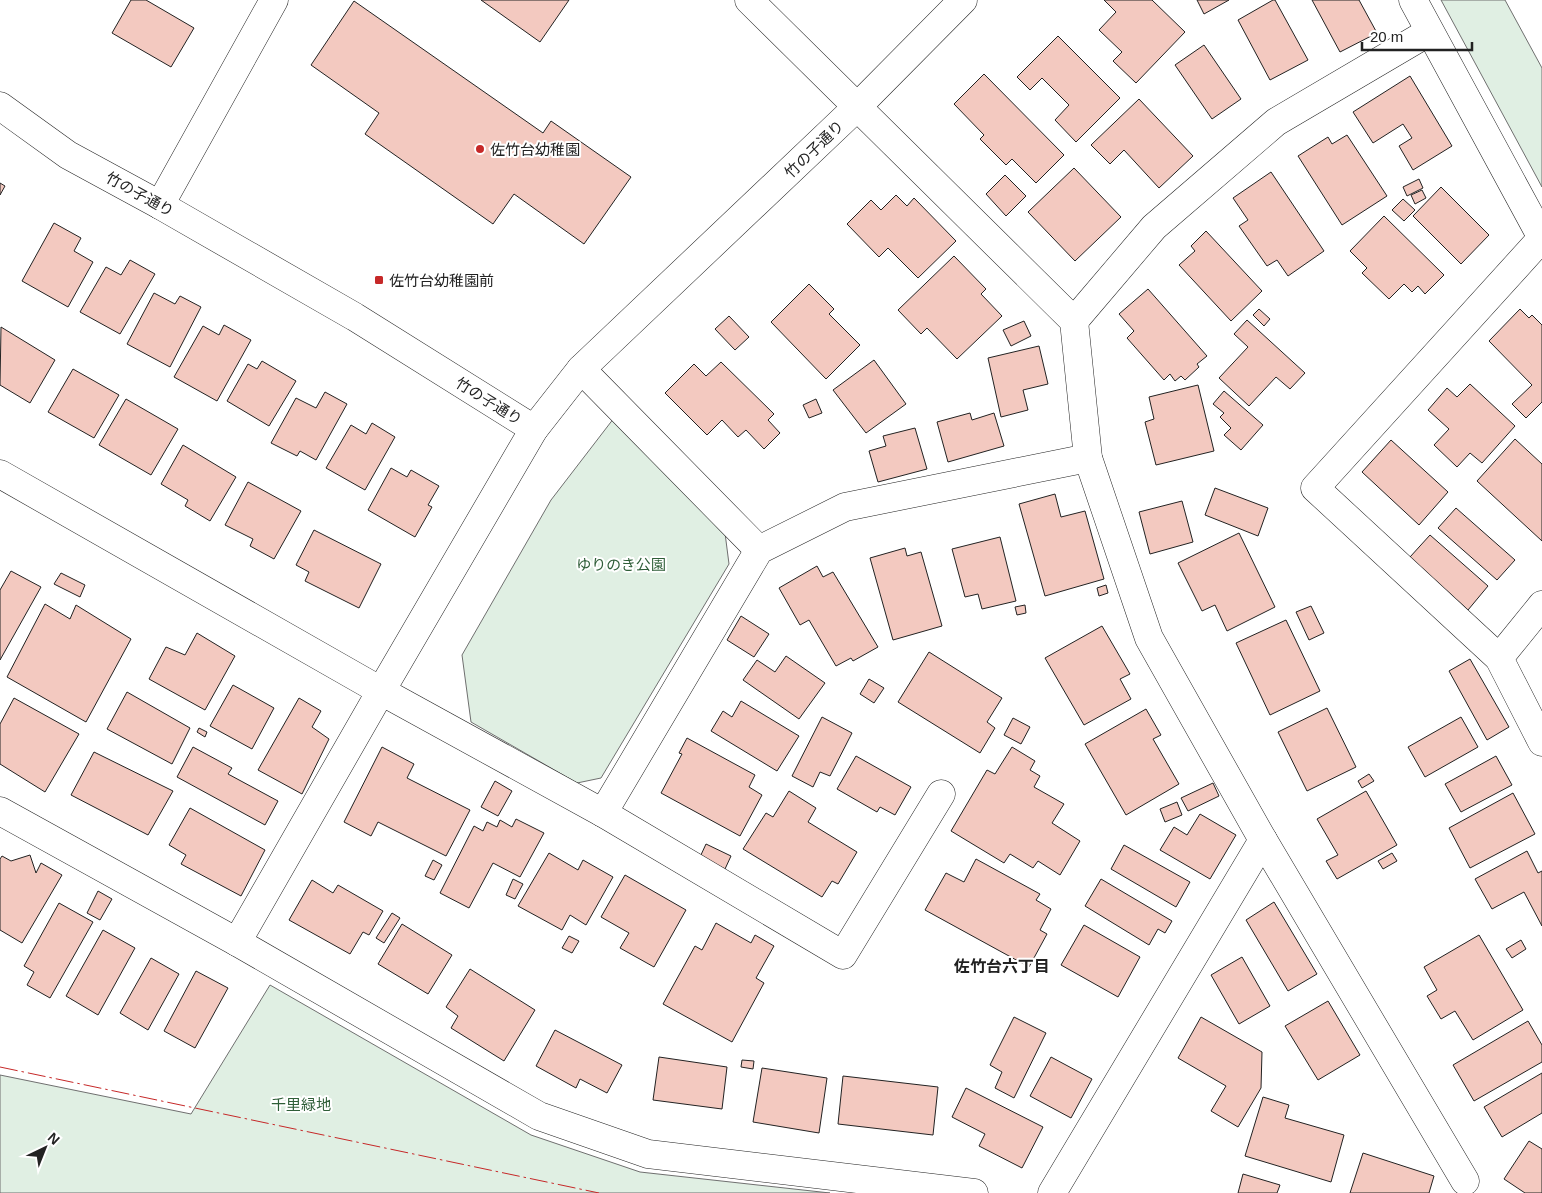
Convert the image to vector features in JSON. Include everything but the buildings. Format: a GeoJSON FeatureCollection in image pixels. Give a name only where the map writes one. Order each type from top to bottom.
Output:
{"type":"FeatureCollection","features":[{"type":"Feature","properties":{"kind":"street"},"geometry":{"type":"LineString","coordinates":[[160,205],[274,0]]}},
{"type":"Feature","properties":{"kind":"street"},"geometry":{"type":"LineString","coordinates":[[749,0],[1074,321],[1088,458],[1149,638],[1263,840],[1466,1181]]}},
{"type":"Feature","properties":{"kind":"street","name":"竹の子通り"},"geometry":{"type":"LineString","coordinates":[[0,106],[68,155],[160,205],[355,317],[534,429],[581,369],[857,107],[963,0]]}},
{"type":"Feature","properties":{"kind":"street"},"geometry":{"type":"LineString","coordinates":[[1412,0],[1542,238],[1315,488],[1499,658],[1542,742]]}},
{"type":"Feature","properties":{"kind":"street"},"geometry":{"type":"LineString","coordinates":[[1074,321],[1154,227],[1276,122],[1429,32]]}},
{"type":"Feature","properties":{"kind":"street"},"geometry":{"type":"LineString","coordinates":[[581,369],[759,550]]}},
{"type":"Feature","properties":{"kind":"street"},"geometry":{"type":"LineString","coordinates":[[237,942],[534,429]]}},
{"type":"Feature","properties":{"kind":"street"},"geometry":{"type":"LineString","coordinates":[[603,814],[759,550],[845,507],[1088,458]]}},
{"type":"Feature","properties":{"kind":"street"},"geometry":{"type":"LineString","coordinates":[[0,474],[381,691],[603,814],[842,955],[941,794]]}},
{"type":"Feature","properties":{"kind":"street"},"geometry":{"type":"LineString","coordinates":[[1499,658],[1542,605]]}},
{"type":"Feature","properties":{"kind":"street"},"geometry":{"type":"LineString","coordinates":[[0,811],[237,942],[539,1116],[648,1154],[974,1193]]}},
{"type":"Feature","properties":{"kind":"street"},"geometry":{"type":"LineString","coordinates":[[1052,1193],[1263,840]]}},
{"type":"Feature","properties":{"kind":"green space"},"geometry":{"type":"Polygon","coordinates":[[[1441,0],[1505,0],[1542,68],[1542,187],[1441,0]]]}},
{"type":"Feature","properties":{"kind":"green space","name":"ゆりのき公園"},"geometry":{"type":"Polygon","coordinates":[[[614,418],[725,533],[729,564],[601,778],[577,783],[471,722],[462,655],[551,500],[614,418]]]}},
{"type":"Feature","properties":{"kind":"green space","name":"千里緑地"},"geometry":{"type":"Polygon","coordinates":[[[270,985],[531,1135],[640,1172],[830,1193],[0,1193],[0,1075],[191,1114],[270,985]]]}},
{"type":"Feature","properties":{"kind":"power"},"geometry":{"type":"LineString","coordinates":[[0,1067],[599,1193]]}},
{"type":"Feature","properties":{"kind":"place","name":"佐竹台幼稚園"},"geometry":{"type":"Point","coordinates":[480,149]}},
{"type":"Feature","properties":{"kind":"place","name":"佐竹台幼稚園前"},"geometry":{"type":"Point","coordinates":[379,280]}},
{"type":"Feature","properties":{"kind":"district","name":"佐竹台六丁目"},"geometry":{"type":"Point","coordinates":[1002,966]}}]}
